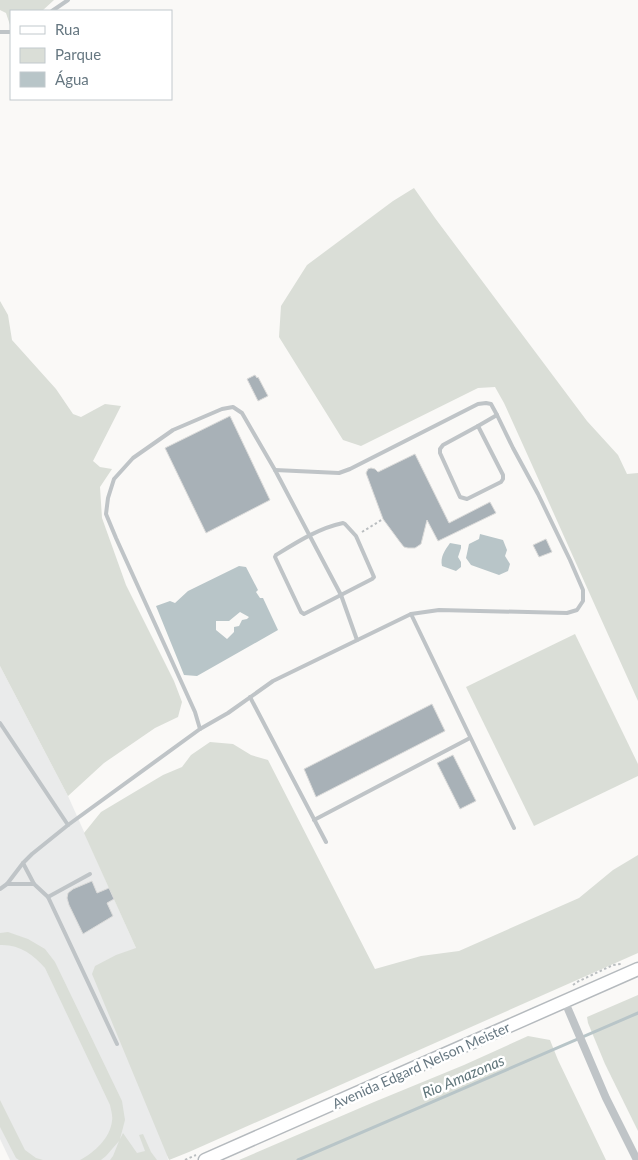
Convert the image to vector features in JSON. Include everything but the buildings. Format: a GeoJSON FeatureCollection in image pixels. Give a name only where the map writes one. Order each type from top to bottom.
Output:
{"type":"FeatureCollection","features":[{"type":"Feature","properties":{"kind":"main road","name":"Avenida Edgard Nelson Meister"},"geometry":{"type":"LineString","coordinates":[[204,1160],[638,969]]}},
{"type":"Feature","properties":{"kind":"main road","name":"Avenida Edgard Nelson Meister"},"geometry":{"type":"LineString","coordinates":[[224,1160],[638,977]]}},
{"type":"Feature","properties":{"kind":"street"},"geometry":{"type":"LineString","coordinates":[[568,1008],[620,1128],[637,1160]]}},
{"type":"Feature","properties":{"kind":"lane"},"geometry":{"type":"LineString","coordinates":[[53,10],[68,0]]}},
{"type":"Feature","properties":{"kind":"lane"},"geometry":{"type":"LineString","coordinates":[[0,889],[7,884],[32,854],[68,825],[200,729],[228,713],[273,681],[411,614],[439,610],[567,613],[577,610],[583,601],[583,590],[570,560],[491,404],[478,404],[339,473],[275,470]]}},
{"type":"Feature","properties":{"kind":"lane"},"geometry":{"type":"LineString","coordinates":[[200,729],[191,703],[106,514],[108,498],[114,479],[133,458],[174,430],[222,409],[233,407],[242,413],[275,470],[341,595],[357,640]]}},
{"type":"Feature","properties":{"kind":"lane"},"geometry":{"type":"LineString","coordinates":[[478,426],[503,475],[503,479],[501,482],[467,499],[462,499],[440,450],[443,445],[497,415]]}},
{"type":"Feature","properties":{"kind":"lane"},"geometry":{"type":"LineString","coordinates":[[343,523],[356,536],[374,577],[304,614],[301,612],[275,557],[276,555],[329,526],[343,523]]}},
{"type":"Feature","properties":{"kind":"lane"},"geometry":{"type":"LineString","coordinates":[[411,614],[514,828]]}},
{"type":"Feature","properties":{"kind":"lane"},"geometry":{"type":"LineString","coordinates":[[250,696],[326,842]]}},
{"type":"Feature","properties":{"kind":"lane"},"geometry":{"type":"LineString","coordinates":[[0,723],[68,825]]}},
{"type":"Feature","properties":{"kind":"lane"},"geometry":{"type":"LineString","coordinates":[[314,820],[470,738]]}},
{"type":"Feature","properties":{"kind":"lane"},"geometry":{"type":"LineString","coordinates":[[23,863],[34,884],[48,897],[118,1044]]}},
{"type":"Feature","properties":{"kind":"lane"},"geometry":{"type":"LineString","coordinates":[[48,897],[90,874]]}},
{"type":"Feature","properties":{"kind":"lane"},"geometry":{"type":"LineString","coordinates":[[7,884],[34,884]]}},
{"type":"Feature","properties":{"kind":"path"},"geometry":{"type":"LineString","coordinates":[[356,536],[383,518]]}},
{"type":"Feature","properties":{"kind":"shaded area"},"geometry":{"type":"Polygon","coordinates":[[[0,666],[68,796],[136,948],[168,1160],[10,1160],[0,1139],[0,666]]]}},
{"type":"Feature","properties":{"kind":"green space"},"geometry":{"type":"Polygon","coordinates":[[[0,0],[54,0],[43,10],[10,10],[10,25],[6,13],[0,10],[0,0]]]}},
{"type":"Feature","properties":{"kind":"green space"},"geometry":{"type":"Polygon","coordinates":[[[414,188],[587,421],[618,455],[627,474],[638,473],[638,701],[504,403],[495,387],[478,388],[361,446],[343,440],[279,337],[281,306],[307,265],[393,201],[414,188]]]}},
{"type":"Feature","properties":{"kind":"green space"},"geometry":{"type":"Polygon","coordinates":[[[0,301],[8,315],[12,340],[56,389],[73,414],[81,417],[105,404],[121,406],[93,461],[100,467],[112,469],[100,487],[102,518],[126,585],[174,681],[182,702],[178,717],[155,728],[104,763],[68,796],[0,666],[0,301]]]}},
{"type":"Feature","properties":{"kind":"green space"},"geometry":{"type":"Polygon","coordinates":[[[575,634],[638,764],[638,776],[534,826],[466,687],[575,634]]]}},
{"type":"Feature","properties":{"kind":"green space"},"geometry":{"type":"Polygon","coordinates":[[[210,742],[233,744],[251,755],[268,760],[375,969],[421,956],[459,951],[579,898],[613,870],[638,855],[638,953],[169,1160],[92,974],[95,966],[116,955],[136,948],[84,833],[101,812],[163,775],[182,767],[191,755],[210,742]]]}},
{"type":"Feature","properties":{"kind":"green space"},"geometry":{"type":"Polygon","coordinates":[[[8,932],[28,939],[45,949],[55,962],[122,1101],[125,1120],[120,1139],[123,1133],[137,1153],[145,1151],[139,1135],[143,1134],[157,1160],[110,1160],[119,1141],[101,1160],[80,1160],[96,1149],[105,1139],[111,1127],[112,1113],[110,1105],[45,968],[26,951],[13,946],[0,945],[0,933],[8,932]]]}},
{"type":"Feature","properties":{"kind":"green space"},"geometry":{"type":"Polygon","coordinates":[[[638,995],[638,1131],[605,1064],[587,1017],[638,995]]]}},
{"type":"Feature","properties":{"kind":"green space"},"geometry":{"type":"Polygon","coordinates":[[[528,1036],[550,1040],[606,1160],[239,1160],[464,1065],[528,1036]]]}},
{"type":"Feature","properties":{"kind":"green space"},"geometry":{"type":"Polygon","coordinates":[[[0,1100],[25,1150],[36,1158],[43,1160],[19,1160],[16,1158],[0,1127],[0,1100]]]}},
{"type":"Feature","properties":{"kind":"water"},"geometry":{"type":"Polygon","coordinates":[[[480,534],[503,540],[507,550],[505,556],[510,564],[508,571],[499,575],[471,565],[466,558],[469,544],[479,539],[480,534]]]}},
{"type":"Feature","properties":{"kind":"water"},"geometry":{"type":"Polygon","coordinates":[[[450,543],[461,545],[458,557],[461,567],[456,571],[442,566],[442,557],[450,543]]]}},
{"type":"Feature","properties":{"kind":"water"},"geometry":{"type":"Polygon","coordinates":[[[239,566],[246,567],[258,590],[256,592],[260,598],[263,598],[278,630],[197,676],[184,675],[156,606],[170,601],[175,603],[188,591],[239,566]],[[240,612],[229,621],[216,621],[216,630],[227,639],[234,632],[234,627],[239,626],[242,620],[249,617],[240,612]]]}},
{"type":"Feature","properties":{"kind":"waterway","name":"Rio Amazonas"},"geometry":{"type":"LineString","coordinates":[[298,1160],[638,1013]]}}]}
